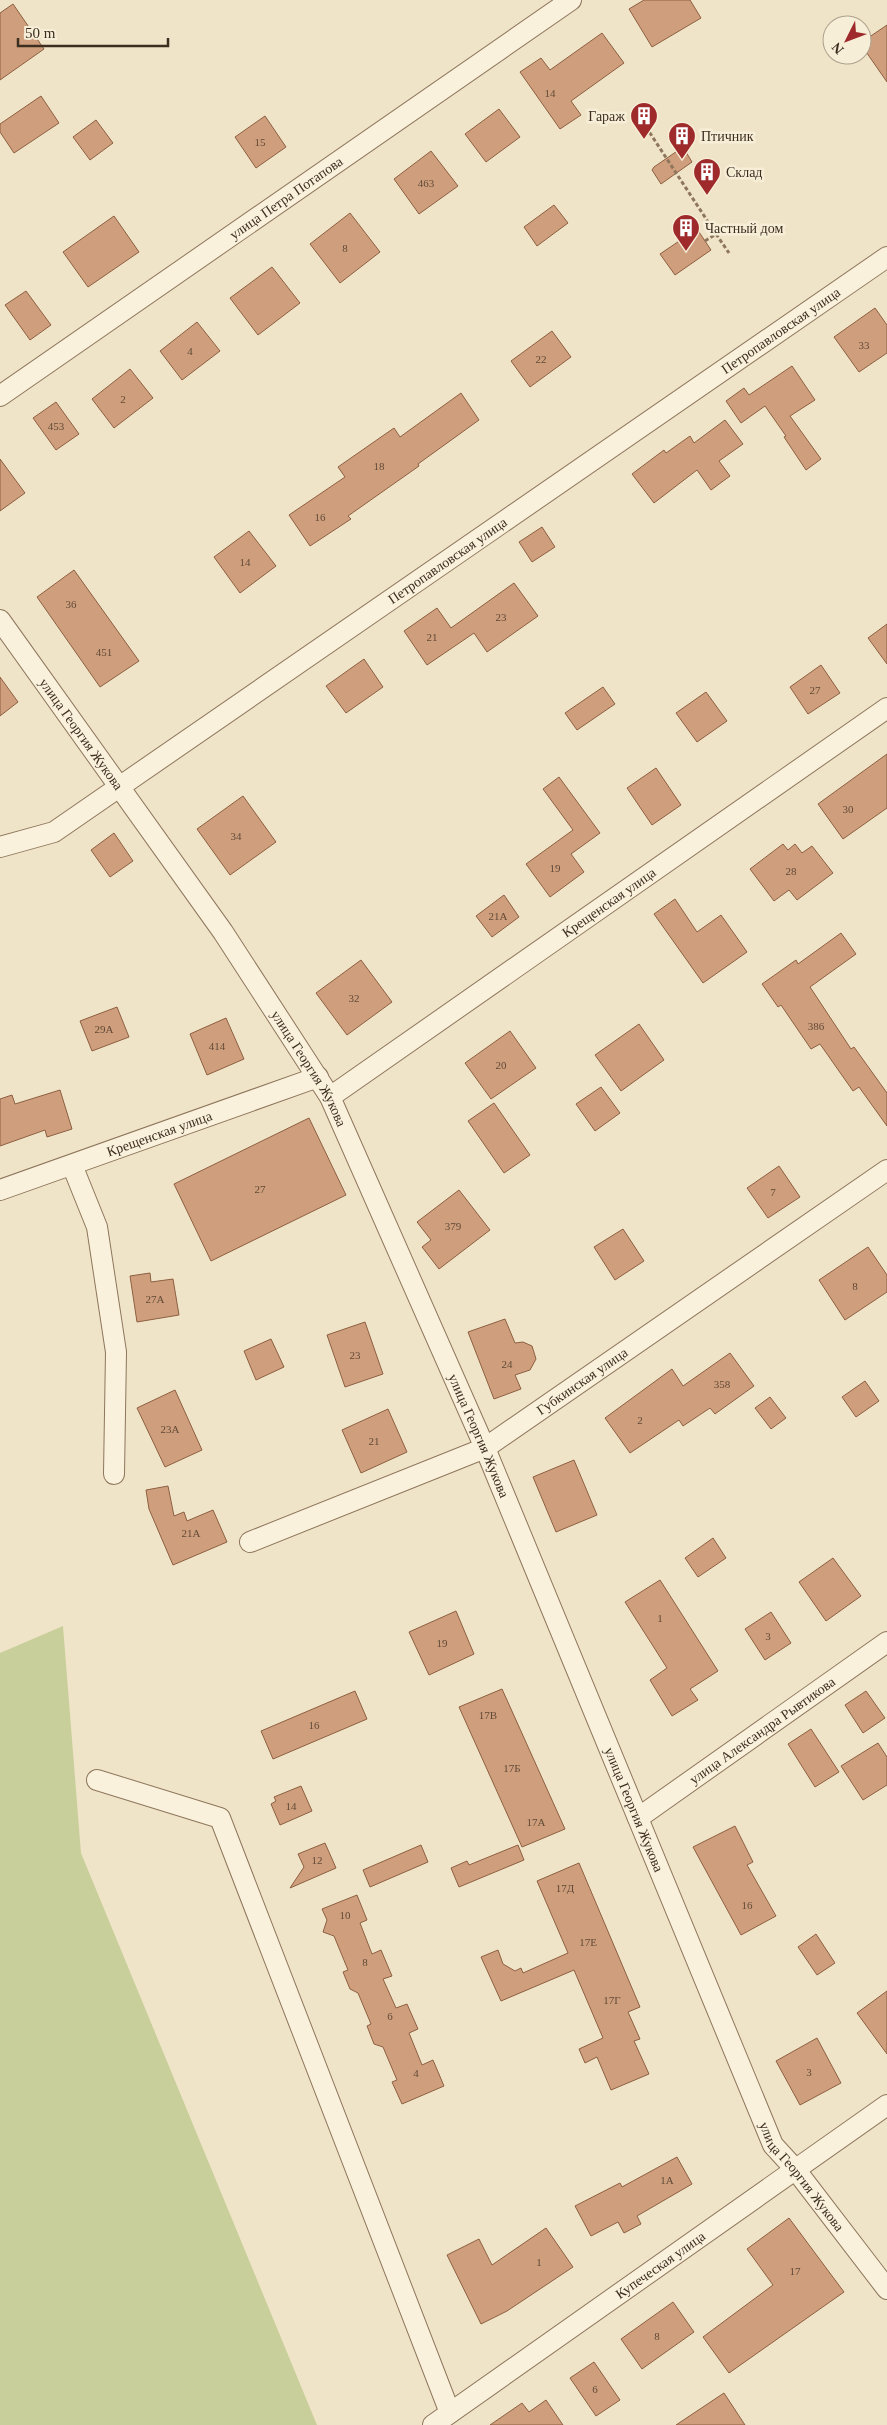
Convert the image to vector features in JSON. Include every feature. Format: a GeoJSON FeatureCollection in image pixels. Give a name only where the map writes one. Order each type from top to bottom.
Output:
{"type":"FeatureCollection","features":[{"type":"Feature","properties":{"kind":"street","name":"улица Петра Потапова"},"geometry":{"type":"LineString","coordinates":[[0,396],[571,0]]}},
{"type":"Feature","properties":{"kind":"street","name":"Петропавловская улица"},"geometry":{"type":"LineString","coordinates":[[0,847],[54,832],[887,257]]}},
{"type":"Feature","properties":{"kind":"street","name":"улица Георгия Жукова"},"geometry":{"type":"LineString","coordinates":[[0,620],[223,932],[330,1097],[485,1448],[773,2145],[796,2169],[887,2289]]}},
{"type":"Feature","properties":{"kind":"street","name":"Крещенская улица"},"geometry":{"type":"LineString","coordinates":[[330,1097],[887,708]]}},
{"type":"Feature","properties":{"kind":"street","name":"Крещенская улица"},"geometry":{"type":"LineString","coordinates":[[0,1190],[318,1077]]}},
{"type":"Feature","properties":{"kind":"street"},"geometry":{"type":"LineString","coordinates":[[72,1164],[97,1227],[116,1352],[114,1474]]}},
{"type":"Feature","properties":{"kind":"street","name":"Губкинская улица"},"geometry":{"type":"LineString","coordinates":[[250,1542],[485,1448],[887,1170]]}},
{"type":"Feature","properties":{"kind":"street","name":"улица Александра Рывтикова"},"geometry":{"type":"LineString","coordinates":[[638,1818],[887,1642]]}},
{"type":"Feature","properties":{"kind":"street"},"geometry":{"type":"LineString","coordinates":[[97,1780],[220,1818],[450,2413]]}},
{"type":"Feature","properties":{"kind":"street","name":"Купеческая улица"},"geometry":{"type":"LineString","coordinates":[[433,2425],[887,2104]]}},
{"type":"Feature","properties":{"kind":"path"},"geometry":{"type":"LineString","coordinates":[[646,127],[729,253]]}},
{"type":"Feature","properties":{"kind":"path"},"geometry":{"type":"LineString","coordinates":[[705,241],[716,234]]}},
{"type":"Feature","properties":{"kind":"green space"},"geometry":{"type":"Polygon","coordinates":[[[63,1626],[81,1853],[317,2425],[0,2425],[0,1653],[63,1626]]]}},
{"type":"Feature","properties":{"kind":"building"},"geometry":{"type":"Polygon","coordinates":[[[644,0],[690,0],[701,18],[652,47],[629,9],[644,0]]]}},
{"type":"Feature","properties":{"kind":"building"},"geometry":{"type":"Polygon","coordinates":[[[13,4],[44,49],[0,80],[0,13],[13,4]]]}},
{"type":"Feature","properties":{"kind":"building"},"geometry":{"type":"Polygon","coordinates":[[[887,25],[887,82],[872,60],[872,35],[887,25]]]}},
{"type":"Feature","properties":{"kind":"building"},"geometry":{"type":"Polygon","coordinates":[[[602,33],[624,63],[571,101],[581,115],[560,129],[520,72],[541,58],[550,70],[602,33]]]}},
{"type":"Feature","properties":{"kind":"building"},"geometry":{"type":"Polygon","coordinates":[[[41,96],[59,123],[14,153],[0,132],[0,124],[41,96]]]}},
{"type":"Feature","properties":{"kind":"building"},"geometry":{"type":"Polygon","coordinates":[[[499,109],[520,137],[486,162],[465,134],[499,109]]]}},
{"type":"Feature","properties":{"kind":"building"},"geometry":{"type":"Polygon","coordinates":[[[265,116],[286,147],[256,168],[235,137],[265,116]]]}},
{"type":"Feature","properties":{"kind":"building"},"geometry":{"type":"Polygon","coordinates":[[[96,120],[113,143],[90,160],[73,137],[96,120]]]}},
{"type":"Feature","properties":{"kind":"building"},"geometry":{"type":"Polygon","coordinates":[[[683,147],[692,162],[661,184],[652,170],[683,147]]]}},
{"type":"Feature","properties":{"kind":"building"},"geometry":{"type":"Polygon","coordinates":[[[431,151],[458,186],[419,214],[394,179],[431,151]]]}},
{"type":"Feature","properties":{"kind":"building"},"geometry":{"type":"Polygon","coordinates":[[[554,205],[568,223],[537,246],[524,227],[554,205]]]}},
{"type":"Feature","properties":{"kind":"building"},"geometry":{"type":"Polygon","coordinates":[[[350,213],[380,252],[340,283],[310,244],[350,213]]]}},
{"type":"Feature","properties":{"kind":"building"},"geometry":{"type":"Polygon","coordinates":[[[114,216],[139,252],[88,287],[63,252],[114,216]]]}},
{"type":"Feature","properties":{"kind":"building","name":"Частный дом"},"geometry":{"type":"Polygon","coordinates":[[[697,229],[711,250],[675,275],[660,254],[697,229]]]}},
{"type":"Feature","properties":{"kind":"building"},"geometry":{"type":"Polygon","coordinates":[[[272,267],[300,303],[258,335],[230,298],[272,267]]]}},
{"type":"Feature","properties":{"kind":"building"},"geometry":{"type":"Polygon","coordinates":[[[26,291],[51,325],[30,340],[5,305],[26,291]]]}},
{"type":"Feature","properties":{"kind":"building"},"geometry":{"type":"Polygon","coordinates":[[[875,308],[887,325],[887,353],[859,372],[834,337],[875,308]]]}},
{"type":"Feature","properties":{"kind":"building"},"geometry":{"type":"Polygon","coordinates":[[[197,322],[220,351],[182,380],[160,351],[197,322]]]}},
{"type":"Feature","properties":{"kind":"building"},"geometry":{"type":"Polygon","coordinates":[[[552,331],[571,357],[530,387],[511,361],[552,331]]]}},
{"type":"Feature","properties":{"kind":"building"},"geometry":{"type":"Polygon","coordinates":[[[792,366],[815,400],[790,416],[821,459],[806,470],[765,406],[741,423],[726,401],[744,388],[749,395],[792,366]]]}},
{"type":"Feature","properties":{"kind":"building"},"geometry":{"type":"Polygon","coordinates":[[[130,369],[153,398],[114,428],[92,399],[130,369]]]}},
{"type":"Feature","properties":{"kind":"building"},"geometry":{"type":"Polygon","coordinates":[[[461,393],[479,420],[418,464],[419,466],[348,516],[351,519],[310,546],[289,515],[345,477],[338,467],[394,428],[400,437],[461,393]]]}},
{"type":"Feature","properties":{"kind":"building"},"geometry":{"type":"Polygon","coordinates":[[[56,402],[79,434],[56,450],[33,418],[56,402]]]}},
{"type":"Feature","properties":{"kind":"building"},"geometry":{"type":"Polygon","coordinates":[[[725,420],[743,444],[719,461],[730,476],[711,490],[697,470],[654,503],[632,474],[664,450],[666,453],[690,436],[694,443],[725,420]]]}},
{"type":"Feature","properties":{"kind":"building"},"geometry":{"type":"Polygon","coordinates":[[[0,459],[25,493],[0,511],[0,459]]]}},
{"type":"Feature","properties":{"kind":"building"},"geometry":{"type":"Polygon","coordinates":[[[542,527],[555,547],[532,562],[519,542],[542,527]]]}},
{"type":"Feature","properties":{"kind":"building"},"geometry":{"type":"Polygon","coordinates":[[[249,531],[276,566],[240,593],[214,557],[249,531]]]}},
{"type":"Feature","properties":{"kind":"building"},"geometry":{"type":"Polygon","coordinates":[[[74,570],[139,661],[100,687],[37,597],[74,570]]]}},
{"type":"Feature","properties":{"kind":"building"},"geometry":{"type":"Polygon","coordinates":[[[514,583],[538,616],[487,652],[474,633],[427,665],[404,631],[437,608],[451,628],[514,583]]]}},
{"type":"Feature","properties":{"kind":"building"},"geometry":{"type":"Polygon","coordinates":[[[887,624],[887,664],[868,638],[887,624]]]}},
{"type":"Feature","properties":{"kind":"building"},"geometry":{"type":"Polygon","coordinates":[[[364,659],[383,687],[346,713],[326,686],[364,659]]]}},
{"type":"Feature","properties":{"kind":"building"},"geometry":{"type":"Polygon","coordinates":[[[821,665],[840,693],[808,714],[790,687],[821,665]]]}},
{"type":"Feature","properties":{"kind":"building"},"geometry":{"type":"Polygon","coordinates":[[[0,677],[18,702],[0,716],[0,677]]]}},
{"type":"Feature","properties":{"kind":"building"},"geometry":{"type":"Polygon","coordinates":[[[603,687],[615,704],[577,730],[565,713],[603,687]]]}},
{"type":"Feature","properties":{"kind":"building"},"geometry":{"type":"Polygon","coordinates":[[[706,692],[727,721],[697,742],[676,713],[706,692]]]}},
{"type":"Feature","properties":{"kind":"building"},"geometry":{"type":"Polygon","coordinates":[[[887,754],[887,808],[843,839],[818,804],[887,754]]]}},
{"type":"Feature","properties":{"kind":"building"},"geometry":{"type":"Polygon","coordinates":[[[656,768],[681,805],[652,825],[627,788],[656,768]]]}},
{"type":"Feature","properties":{"kind":"building"},"geometry":{"type":"Polygon","coordinates":[[[559,777],[600,833],[571,854],[584,872],[550,897],[526,864],[573,830],[543,789],[559,777]]]}},
{"type":"Feature","properties":{"kind":"building"},"geometry":{"type":"Polygon","coordinates":[[[243,796],[276,842],[230,875],[197,829],[243,796]]]}},
{"type":"Feature","properties":{"kind":"building"},"geometry":{"type":"Polygon","coordinates":[[[114,833],[133,861],[110,877],[91,850],[114,833]]]}},
{"type":"Feature","properties":{"kind":"building"},"geometry":{"type":"Polygon","coordinates":[[[783,844],[788,850],[795,844],[802,853],[812,846],[833,873],[797,900],[789,890],[774,901],[750,869],[783,844]]]}},
{"type":"Feature","properties":{"kind":"building"},"geometry":{"type":"Polygon","coordinates":[[[504,895],[519,917],[492,937],[476,916],[504,895]]]}},
{"type":"Feature","properties":{"kind":"building"},"geometry":{"type":"Polygon","coordinates":[[[675,899],[697,932],[721,915],[747,952],[703,983],[654,914],[675,899]]]}},
{"type":"Feature","properties":{"kind":"building"},"geometry":{"type":"Polygon","coordinates":[[[841,933],[856,954],[810,987],[851,1049],[854,1047],[887,1093],[887,1126],[859,1087],[853,1091],[820,1044],[811,1049],[781,1005],[778,1007],[762,984],[796,960],[798,964],[841,933]]]}},
{"type":"Feature","properties":{"kind":"building"},"geometry":{"type":"Polygon","coordinates":[[[361,960],[392,1002],[347,1035],[316,993],[361,960]]]}},
{"type":"Feature","properties":{"kind":"building"},"geometry":{"type":"Polygon","coordinates":[[[117,1007],[129,1037],[92,1051],[80,1021],[117,1007]]]}},
{"type":"Feature","properties":{"kind":"building"},"geometry":{"type":"Polygon","coordinates":[[[226,1018],[244,1059],[207,1075],[190,1034],[226,1018]]]}},
{"type":"Feature","properties":{"kind":"building"},"geometry":{"type":"Polygon","coordinates":[[[639,1024],[664,1060],[621,1091],[595,1055],[639,1024]]]}},
{"type":"Feature","properties":{"kind":"building"},"geometry":{"type":"Polygon","coordinates":[[[510,1031],[536,1068],[491,1099],[465,1063],[510,1031]]]}},
{"type":"Feature","properties":{"kind":"building"},"geometry":{"type":"Polygon","coordinates":[[[601,1087],[620,1113],[595,1131],[576,1104],[601,1087]]]}},
{"type":"Feature","properties":{"kind":"building"},"geometry":{"type":"Polygon","coordinates":[[[60,1090],[72,1129],[47,1137],[45,1130],[0,1146],[0,1099],[12,1095],[15,1104],[60,1090]]]}},
{"type":"Feature","properties":{"kind":"building"},"geometry":{"type":"Polygon","coordinates":[[[494,1103],[530,1155],[504,1173],[468,1121],[494,1103]]]}},
{"type":"Feature","properties":{"kind":"building"},"geometry":{"type":"Polygon","coordinates":[[[309,1118],[346,1195],[211,1261],[174,1184],[309,1118]]]}},
{"type":"Feature","properties":{"kind":"building"},"geometry":{"type":"Polygon","coordinates":[[[779,1166],[800,1197],[768,1218],[747,1188],[779,1166]]]}},
{"type":"Feature","properties":{"kind":"building"},"geometry":{"type":"Polygon","coordinates":[[[459,1190],[490,1230],[439,1269],[422,1247],[431,1240],[417,1222],[459,1190]]]}},
{"type":"Feature","properties":{"kind":"building"},"geometry":{"type":"Polygon","coordinates":[[[623,1229],[644,1261],[615,1280],[594,1247],[623,1229]]]}},
{"type":"Feature","properties":{"kind":"building"},"geometry":{"type":"Polygon","coordinates":[[[868,1247],[887,1275],[887,1292],[845,1320],[819,1280],[868,1247]]]}},
{"type":"Feature","properties":{"kind":"building"},"geometry":{"type":"Polygon","coordinates":[[[150,1273],[151,1282],[173,1279],[179,1315],[137,1322],[130,1276],[150,1273]]]}},
{"type":"Feature","properties":{"kind":"building"},"geometry":{"type":"Polygon","coordinates":[[[505,1319],[515,1343],[523,1342],[532,1346],[536,1359],[530,1370],[515,1375],[521,1389],[494,1399],[468,1332],[505,1319]]]}},
{"type":"Feature","properties":{"kind":"building"},"geometry":{"type":"Polygon","coordinates":[[[365,1322],[383,1374],[345,1387],[327,1335],[365,1322]]]}},
{"type":"Feature","properties":{"kind":"building"},"geometry":{"type":"Polygon","coordinates":[[[271,1339],[284,1367],[256,1380],[244,1351],[271,1339]]]}},
{"type":"Feature","properties":{"kind":"building"},"geometry":{"type":"Polygon","coordinates":[[[730,1353],[754,1386],[715,1414],[710,1408],[683,1426],[679,1420],[630,1453],[605,1418],[672,1369],[683,1386],[730,1353]]]}},
{"type":"Feature","properties":{"kind":"building"},"geometry":{"type":"Polygon","coordinates":[[[865,1381],[879,1401],[856,1417],[842,1397],[865,1381]]]}},
{"type":"Feature","properties":{"kind":"building"},"geometry":{"type":"Polygon","coordinates":[[[175,1390],[202,1450],[165,1467],[137,1408],[175,1390]]]}},
{"type":"Feature","properties":{"kind":"building"},"geometry":{"type":"Polygon","coordinates":[[[770,1397],[786,1418],[771,1429],[755,1408],[770,1397]]]}},
{"type":"Feature","properties":{"kind":"building"},"geometry":{"type":"Polygon","coordinates":[[[388,1409],[407,1452],[361,1473],[342,1430],[388,1409]]]}},
{"type":"Feature","properties":{"kind":"building"},"geometry":{"type":"Polygon","coordinates":[[[574,1460],[597,1515],[556,1532],[533,1477],[574,1460]]]}},
{"type":"Feature","properties":{"kind":"building"},"geometry":{"type":"Polygon","coordinates":[[[168,1486],[174,1516],[184,1512],[187,1521],[213,1510],[227,1542],[173,1565],[149,1509],[146,1490],[168,1486]]]}},
{"type":"Feature","properties":{"kind":"building"},"geometry":{"type":"Polygon","coordinates":[[[713,1538],[726,1558],[698,1577],[685,1558],[713,1538]]]}},
{"type":"Feature","properties":{"kind":"building"},"geometry":{"type":"Polygon","coordinates":[[[833,1558],[861,1596],[826,1621],[799,1582],[833,1558]]]}},
{"type":"Feature","properties":{"kind":"building"},"geometry":{"type":"Polygon","coordinates":[[[660,1580],[718,1671],[690,1689],[698,1700],[672,1716],[650,1680],[667,1668],[625,1602],[660,1580]]]}},
{"type":"Feature","properties":{"kind":"building"},"geometry":{"type":"Polygon","coordinates":[[[456,1611],[474,1654],[429,1675],[409,1632],[456,1611]]]}},
{"type":"Feature","properties":{"kind":"building"},"geometry":{"type":"Polygon","coordinates":[[[771,1612],[791,1643],[765,1660],[745,1629],[771,1612]]]}},
{"type":"Feature","properties":{"kind":"building"},"geometry":{"type":"Polygon","coordinates":[[[502,1689],[565,1829],[522,1847],[459,1707],[502,1689]]]}},
{"type":"Feature","properties":{"kind":"building"},"geometry":{"type":"Polygon","coordinates":[[[355,1691],[367,1719],[273,1759],[261,1731],[355,1691]]]}},
{"type":"Feature","properties":{"kind":"building"},"geometry":{"type":"Polygon","coordinates":[[[866,1691],[885,1718],[863,1733],[845,1705],[866,1691]]]}},
{"type":"Feature","properties":{"kind":"building"},"geometry":{"type":"Polygon","coordinates":[[[811,1729],[839,1772],[815,1787],[788,1744],[811,1729]]]}},
{"type":"Feature","properties":{"kind":"building"},"geometry":{"type":"Polygon","coordinates":[[[878,1743],[887,1757],[887,1785],[863,1800],[841,1766],[878,1743]]]}},
{"type":"Feature","properties":{"kind":"building"},"geometry":{"type":"Polygon","coordinates":[[[301,1786],[312,1811],[280,1825],[271,1804],[276,1801],[274,1797],[301,1786]]]}},
{"type":"Feature","properties":{"kind":"building"},"geometry":{"type":"Polygon","coordinates":[[[735,1826],[753,1862],[747,1865],[776,1916],[741,1935],[693,1847],[735,1826]]]}},
{"type":"Feature","properties":{"kind":"building"},"geometry":{"type":"Polygon","coordinates":[[[325,1843],[336,1868],[290,1888],[304,1867],[298,1854],[325,1843]]]}},
{"type":"Feature","properties":{"kind":"building"},"geometry":{"type":"Polygon","coordinates":[[[421,1845],[428,1862],[370,1887],[363,1870],[421,1845]]]}},
{"type":"Feature","properties":{"kind":"building"},"geometry":{"type":"Polygon","coordinates":[[[518,1845],[524,1860],[459,1887],[451,1868],[467,1861],[469,1865],[518,1845]]]}},
{"type":"Feature","properties":{"kind":"building"},"geometry":{"type":"Polygon","coordinates":[[[579,1863],[640,2007],[628,2012],[640,2039],[634,2041],[649,2074],[611,2090],[597,2057],[585,2063],[579,2049],[603,2038],[574,1970],[501,2001],[481,1957],[498,1950],[503,1964],[515,1971],[521,1968],[523,1973],[568,1953],[537,1881],[579,1863]]]}},
{"type":"Feature","properties":{"kind":"building"},"geometry":{"type":"Polygon","coordinates":[[[357,1895],[367,1920],[360,1923],[372,1954],[381,1950],[392,1976],[383,1979],[396,2008],[407,2004],[418,2029],[409,2033],[422,2065],[433,2060],[444,2086],[402,2104],[392,2082],[397,2080],[383,2047],[374,2044],[367,2026],[371,2024],[358,1993],[350,1989],[343,1972],[348,1970],[334,1936],[323,1932],[327,1920],[322,1909],[357,1895]]]}},
{"type":"Feature","properties":{"kind":"building"},"geometry":{"type":"Polygon","coordinates":[[[816,1934],[835,1963],[817,1975],[798,1947],[816,1934]]]}},
{"type":"Feature","properties":{"kind":"building"},"geometry":{"type":"Polygon","coordinates":[[[887,1991],[887,2054],[857,2013],[887,1991]]]}},
{"type":"Feature","properties":{"kind":"building"},"geometry":{"type":"Polygon","coordinates":[[[817,2038],[841,2083],[800,2105],[776,2061],[817,2038]]]}},
{"type":"Feature","properties":{"kind":"building"},"geometry":{"type":"Polygon","coordinates":[[[677,2157],[692,2184],[637,2216],[641,2224],[624,2233],[618,2222],[591,2236],[575,2206],[620,2183],[622,2187],[677,2157]]]}},
{"type":"Feature","properties":{"kind":"building"},"geometry":{"type":"Polygon","coordinates":[[[789,2218],[844,2292],[729,2373],[703,2337],[773,2285],[747,2249],[789,2218]]]}},
{"type":"Feature","properties":{"kind":"building"},"geometry":{"type":"Polygon","coordinates":[[[546,2228],[573,2267],[507,2311],[481,2324],[447,2255],[479,2239],[492,2265],[546,2228]]]}},
{"type":"Feature","properties":{"kind":"building"},"geometry":{"type":"Polygon","coordinates":[[[673,2302],[694,2332],[642,2369],[621,2339],[673,2302]]]}},
{"type":"Feature","properties":{"kind":"building"},"geometry":{"type":"Polygon","coordinates":[[[594,2362],[620,2400],[596,2416],[570,2378],[594,2362]]]}},
{"type":"Feature","properties":{"kind":"building"},"geometry":{"type":"Polygon","coordinates":[[[724,2393],[745,2425],[676,2425],[724,2393]]]}},
{"type":"Feature","properties":{"kind":"building"},"geometry":{"type":"Polygon","coordinates":[[[546,2400],[563,2425],[490,2425],[522,2403],[529,2412],[546,2400]]]}},
{"type":"Feature","properties":{"kind":"place","name":"Гараж"},"geometry":{"type":"Point","coordinates":[644,140]}},
{"type":"Feature","properties":{"kind":"place","name":"Птичник"},"geometry":{"type":"Point","coordinates":[682,160]}},
{"type":"Feature","properties":{"kind":"place","name":"Склад"},"geometry":{"type":"Point","coordinates":[707,196]}},
{"type":"Feature","properties":{"kind":"place","name":"Частный дом"},"geometry":{"type":"Point","coordinates":[686,252]}}]}
